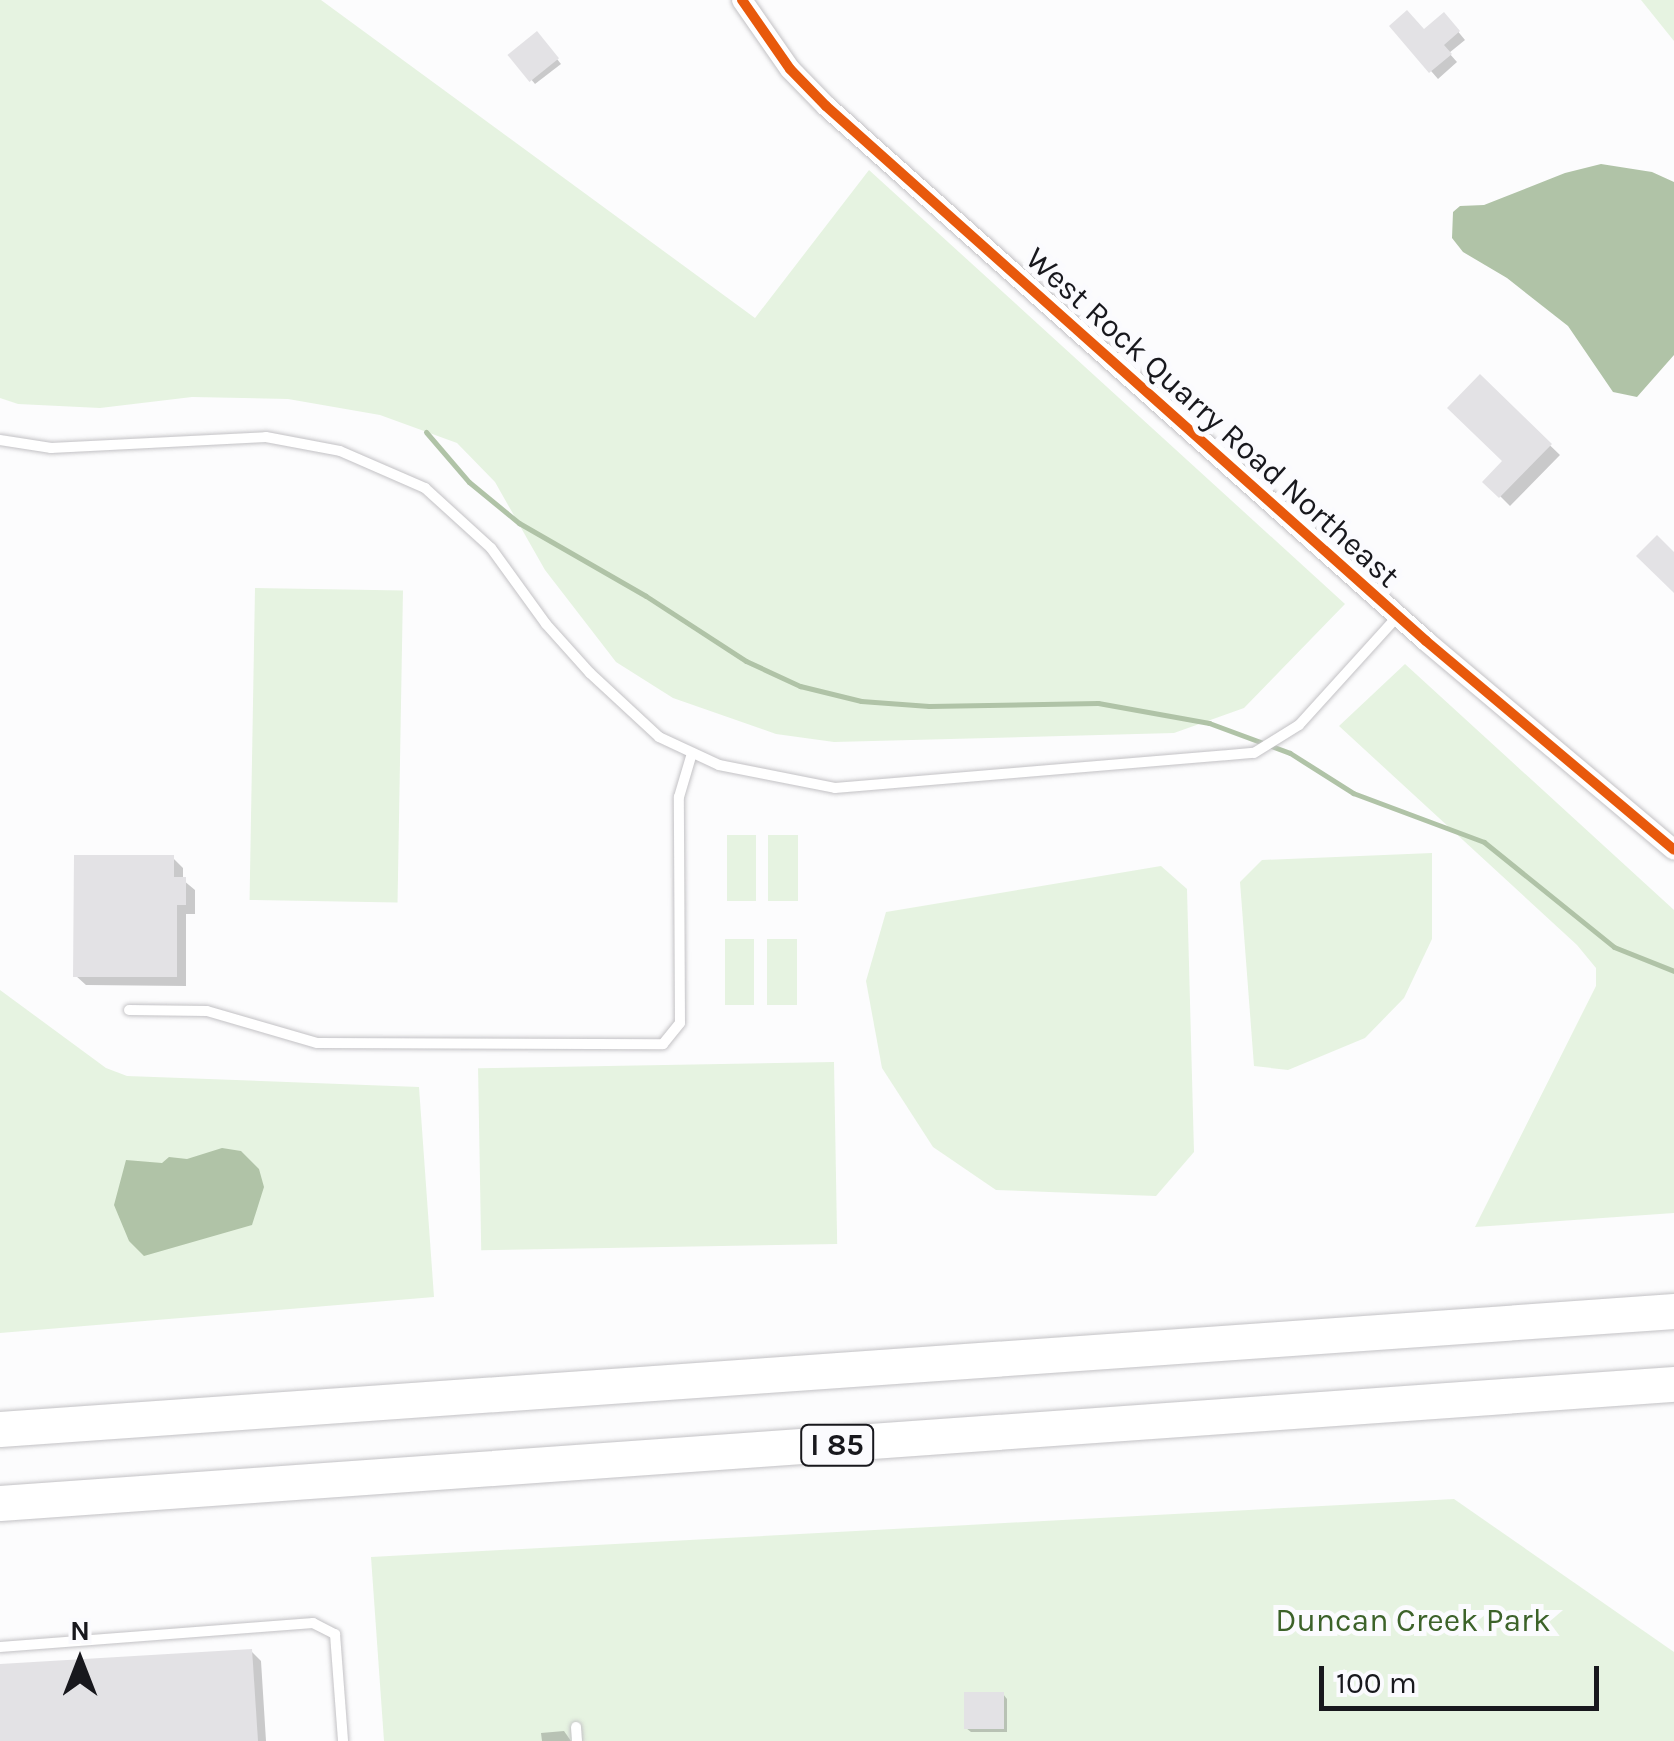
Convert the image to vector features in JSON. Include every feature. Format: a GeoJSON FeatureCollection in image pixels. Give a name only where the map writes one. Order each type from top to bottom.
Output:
{"type":"FeatureCollection","features":[{"type":"Feature","properties":{"kind":"highway","name":"I 85"},"geometry":{"type":"LineString","coordinates":[[0,1428],[1674,1311]]}},
{"type":"Feature","properties":{"kind":"highway","name":"I 85"},"geometry":{"type":"LineString","coordinates":[[0,1504],[1674,1384]]}},
{"type":"Feature","properties":{"kind":"street","name":"West Rock Quarry Road Northeast"},"geometry":{"type":"LineString","coordinates":[[742,0],[790,70],[826,106],[1398,616],[1674,850]]}},
{"type":"Feature","properties":{"kind":"lane"},"geometry":{"type":"LineString","coordinates":[[0,440],[51,448],[266,436],[340,451],[426,488],[491,548],[546,624],[590,673],[659,737],[719,765],[835,788],[1254,753],[1299,725],[1398,616]]}},
{"type":"Feature","properties":{"kind":"lane"},"geometry":{"type":"LineString","coordinates":[[129,1010],[207,1010],[317,1043],[663,1044],[680,1023],[679,797],[692,752]]}},
{"type":"Feature","properties":{"kind":"lane"},"geometry":{"type":"LineString","coordinates":[[0,1648],[312,1623],[335,1634],[344,1741]]}},
{"type":"Feature","properties":{"kind":"lane"},"geometry":{"type":"LineString","coordinates":[[576,1727],[577,1741]]}},
{"type":"Feature","properties":{"kind":"green space"},"geometry":{"type":"Polygon","coordinates":[[[0,0],[321,0],[755,318],[869,170],[1345,604],[1244,708],[1174,733],[834,742],[776,734],[673,698],[616,662],[545,570],[495,482],[457,443],[380,415],[288,399],[192,397],[100,408],[18,404],[0,398],[0,0]]]}},
{"type":"Feature","properties":{"kind":"green space"},"geometry":{"type":"Polygon","coordinates":[[[1641,0],[1674,0],[1674,41],[1641,0]]]}},
{"type":"Feature","properties":{"kind":"green space"},"geometry":{"type":"Polygon","coordinates":[[[255,588],[403,591],[398,903],[250,900],[255,588]]]}},
{"type":"Feature","properties":{"kind":"green space"},"geometry":{"type":"Polygon","coordinates":[[[1405,664],[1674,910],[1674,1213],[1475,1227],[1596,986],[1596,968],[1577,945],[1339,726],[1405,664]]]}},
{"type":"Feature","properties":{"kind":"green space"},"geometry":{"type":"Polygon","coordinates":[[[727,835],[756,835],[756,901],[727,901],[727,835]]]}},
{"type":"Feature","properties":{"kind":"green space"},"geometry":{"type":"Polygon","coordinates":[[[768,835],[798,835],[798,901],[768,901],[768,835]]]}},
{"type":"Feature","properties":{"kind":"green space"},"geometry":{"type":"Polygon","coordinates":[[[1432,853],[1432,939],[1404,998],[1365,1038],[1288,1070],[1254,1066],[1240,882],[1262,860],[1432,853]]]}},
{"type":"Feature","properties":{"kind":"green space"},"geometry":{"type":"Polygon","coordinates":[[[1161,866],[1187,889],[1194,1152],[1156,1196],[996,1190],[933,1147],[882,1068],[866,981],[886,912],[1161,866]]]}},
{"type":"Feature","properties":{"kind":"green space"},"geometry":{"type":"Polygon","coordinates":[[[725,939],[754,939],[754,1005],[725,1005],[725,939]]]}},
{"type":"Feature","properties":{"kind":"green space"},"geometry":{"type":"Polygon","coordinates":[[[767,939],[797,939],[797,1005],[767,1005],[767,939]]]}},
{"type":"Feature","properties":{"kind":"green space"},"geometry":{"type":"Polygon","coordinates":[[[0,990],[106,1068],[127,1076],[419,1087],[434,1297],[0,1333],[0,990]]]}},
{"type":"Feature","properties":{"kind":"green space"},"geometry":{"type":"Polygon","coordinates":[[[834,1062],[837,1244],[481,1250],[478,1068],[834,1062]]]}},
{"type":"Feature","properties":{"kind":"green space","name":"Duncan Creek Park"},"geometry":{"type":"Polygon","coordinates":[[[1454,1499],[1674,1652],[1674,1741],[384,1741],[371,1557],[1454,1499]]]}},
{"type":"Feature","properties":{"kind":"shaded area"},"geometry":{"type":"Polygon","coordinates":[[[1601,164],[1652,172],[1674,182],[1674,355],[1637,397],[1613,392],[1568,326],[1507,278],[1463,252],[1452,238],[1453,212],[1460,206],[1484,205],[1565,173],[1601,164]]]}},
{"type":"Feature","properties":{"kind":"shaded area"},"geometry":{"type":"Polygon","coordinates":[[[222,1148],[241,1151],[259,1169],[264,1187],[252,1225],[144,1256],[129,1241],[114,1205],[126,1160],[162,1163],[169,1157],[187,1159],[222,1148]]]}},
{"type":"Feature","properties":{"kind":"building"},"geometry":{"type":"Polygon","coordinates":[[[1407,10],[1424,29],[1444,12],[1460,31],[1444,45],[1452,54],[1429,73],[1389,26],[1407,10]]]}},
{"type":"Feature","properties":{"kind":"building"},"geometry":{"type":"Polygon","coordinates":[[[537,31],[559,58],[529,82],[507,55],[537,31]]]}},
{"type":"Feature","properties":{"kind":"building"},"geometry":{"type":"Polygon","coordinates":[[[1480,374],[1552,444],[1499,498],[1482,482],[1502,461],[1447,408],[1480,374]]]}},
{"type":"Feature","properties":{"kind":"building"},"geometry":{"type":"Polygon","coordinates":[[[1657,535],[1674,552],[1674,593],[1636,556],[1657,535]]]}},
{"type":"Feature","properties":{"kind":"building"},"geometry":{"type":"Polygon","coordinates":[[[74,855],[174,855],[174,877],[186,877],[186,905],[177,905],[177,977],[73,977],[74,855]]]}},
{"type":"Feature","properties":{"kind":"building"},"geometry":{"type":"Polygon","coordinates":[[[252,1649],[258,1741],[0,1741],[0,1664],[252,1649]]]}},
{"type":"Feature","properties":{"kind":"building"},"geometry":{"type":"Polygon","coordinates":[[[964,1692],[1004,1692],[1004,1729],[964,1729],[964,1692]]]}},
{"type":"Feature","properties":{"kind":"waterway"},"geometry":{"type":"LineString","coordinates":[[426,432],[469,482],[519,523],[646,596],[746,661],[800,686],[861,701],[929,706],[1098,703],[1209,723],[1290,753],[1353,793],[1484,842],[1614,947],[1674,971]]}},
{"type":"Feature","properties":{"kind":"cycle path"},"geometry":{"type":"LineString","coordinates":[[742,0],[790,69],[826,106],[1426,641],[1674,850]]}}]}
